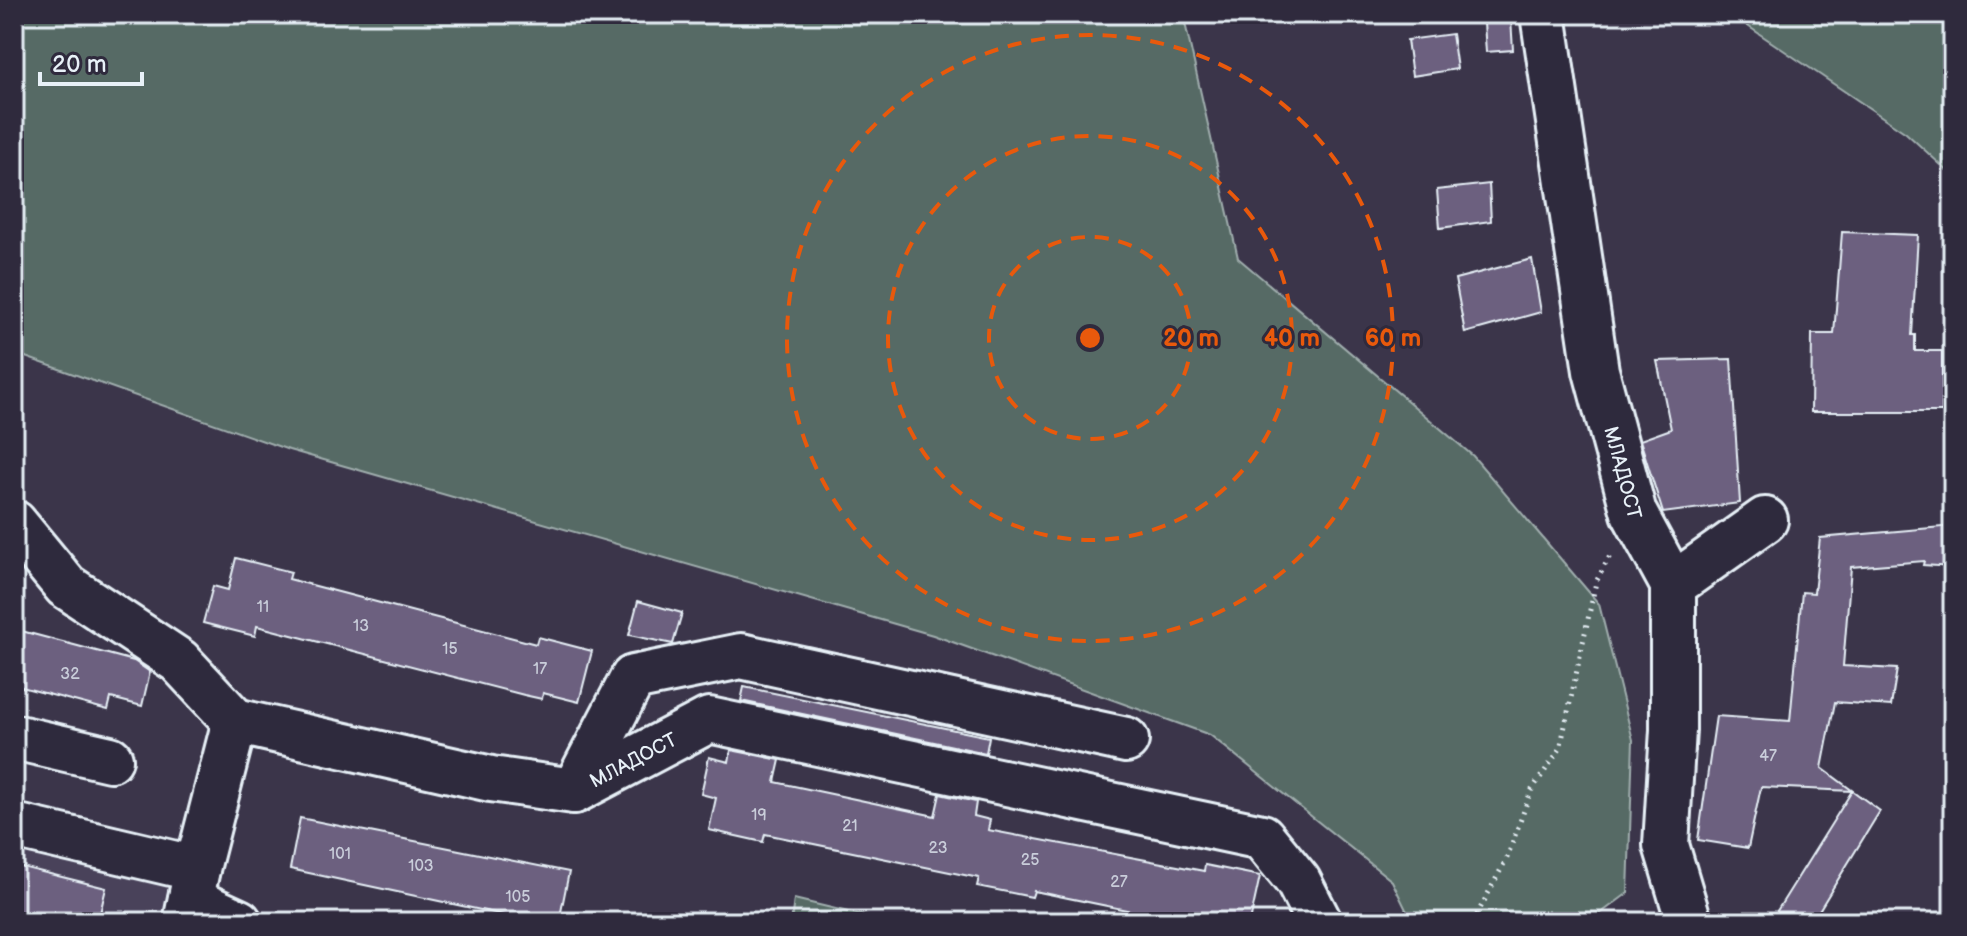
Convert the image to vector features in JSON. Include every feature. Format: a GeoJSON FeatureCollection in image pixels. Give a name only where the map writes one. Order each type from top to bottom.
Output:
{"type":"FeatureCollection","features":[{"type":"Feature","properties":{"kind":"street","name":"МЛАДОСТ"},"geometry":{"type":"LineString","coordinates":[[1543,14],[1596,371],[1634,513],[1673,585],[1673,730],[1666,845],[1689,922]]}},
{"type":"Feature","properties":{"kind":"street"},"geometry":{"type":"LineString","coordinates":[[1673,585],[1765,520]]}},
{"type":"Feature","properties":{"kind":"street"},"geometry":{"type":"LineString","coordinates":[[14,523],[66,586],[179,661],[235,721],[192,897]]}},
{"type":"Feature","properties":{"kind":"street"},"geometry":{"type":"LineString","coordinates":[[574,791],[633,678],[741,656],[1126,740]]}},
{"type":"Feature","properties":{"kind":"street","name":"МЛАДОСТ"},"geometry":{"type":"LineString","coordinates":[[235,721],[491,779],[574,791],[709,720],[1262,837],[1298,881],[1319,922]]}},
{"type":"Feature","properties":{"kind":"street"},"geometry":{"type":"LineString","coordinates":[[14,737],[110,759]]}},
{"type":"Feature","properties":{"kind":"street"},"geometry":{"type":"LineString","coordinates":[[14,826],[192,897],[239,922]]}},
{"type":"Feature","properties":{"kind":"path"},"geometry":{"type":"LineString","coordinates":[[1473,922],[1507,858],[1531,791],[1560,749],[1596,582],[1634,513]]}},
{"type":"Feature","properties":{"kind":"shaded area"},"geometry":{"type":"Polygon","coordinates":[[[14,846],[170,885],[161,922],[14,922],[14,846]]]}},
{"type":"Feature","properties":{"kind":"green space"},"geometry":{"type":"Polygon","coordinates":[[[14,14],[1183,14],[1238,258],[1473,456],[1599,604],[1633,740],[1628,893],[1589,922],[1412,922],[1392,881],[1210,735],[933,635],[289,450],[14,353],[14,14]]]}},
{"type":"Feature","properties":{"kind":"green space"},"geometry":{"type":"Polygon","coordinates":[[[1730,14],[1953,14],[1953,176],[1906,133],[1730,14]]]}},
{"type":"Feature","properties":{"kind":"green space"},"geometry":{"type":"Polygon","coordinates":[[[794,899],[890,922],[791,922],[794,899]]]}},
{"type":"Feature","properties":{"kind":"building"},"geometry":{"type":"Polygon","coordinates":[[[1511,19],[1513,50],[1486,52],[1484,23],[1511,19]]]}},
{"type":"Feature","properties":{"kind":"building"},"geometry":{"type":"Polygon","coordinates":[[[1452,34],[1457,69],[1412,76],[1407,40],[1452,34]]]}},
{"type":"Feature","properties":{"kind":"building"},"geometry":{"type":"Polygon","coordinates":[[[1489,184],[1491,221],[1440,228],[1437,190],[1489,184]]]}},
{"type":"Feature","properties":{"kind":"building"},"geometry":{"type":"Polygon","coordinates":[[[1842,232],[1918,235],[1912,335],[1915,335],[1915,351],[1942,351],[1942,412],[1811,412],[1812,334],[1834,334],[1842,232]]]}},
{"type":"Feature","properties":{"kind":"building"},"geometry":{"type":"Polygon","coordinates":[[[1532,259],[1541,312],[1465,333],[1455,279],[1532,259]]]}},
{"type":"Feature","properties":{"kind":"building"},"geometry":{"type":"Polygon","coordinates":[[[1731,359],[1740,503],[1663,513],[1640,440],[1671,429],[1657,361],[1731,359]]]}},
{"type":"Feature","properties":{"kind":"building"},"geometry":{"type":"Polygon","coordinates":[[[1953,526],[1953,567],[1923,565],[1924,561],[1851,567],[1843,666],[1897,669],[1891,706],[1835,702],[1822,768],[1880,811],[1812,922],[1770,922],[1852,791],[1761,787],[1748,848],[1698,840],[1716,716],[1790,721],[1802,592],[1814,593],[1820,538],[1953,526]]]}},
{"type":"Feature","properties":{"kind":"building"},"geometry":{"type":"Polygon","coordinates":[[[236,558],[291,572],[289,579],[536,644],[538,637],[592,651],[579,702],[543,693],[542,699],[524,695],[257,626],[255,636],[203,623],[213,586],[228,590],[236,558]]]}},
{"type":"Feature","properties":{"kind":"building"},"geometry":{"type":"Polygon","coordinates":[[[638,601],[682,613],[673,644],[629,635],[638,601]]]}},
{"type":"Feature","properties":{"kind":"building"},"geometry":{"type":"Polygon","coordinates":[[[14,629],[134,661],[150,672],[142,706],[111,698],[108,710],[14,685],[14,629]]]}},
{"type":"Feature","properties":{"kind":"building"},"geometry":{"type":"Polygon","coordinates":[[[744,687],[989,737],[986,753],[741,701],[744,687]]]}},
{"type":"Feature","properties":{"kind":"building"},"geometry":{"type":"Polygon","coordinates":[[[731,750],[780,760],[775,782],[935,816],[940,794],[976,802],[974,816],[990,820],[988,830],[1204,871],[1205,865],[1260,876],[1250,922],[1185,922],[1034,891],[1032,897],[977,886],[979,878],[765,834],[763,842],[709,830],[716,798],[701,794],[709,757],[729,762],[731,750]]]}},
{"type":"Feature","properties":{"kind":"building"},"geometry":{"type":"Polygon","coordinates":[[[300,818],[569,872],[559,922],[504,915],[290,869],[300,818]]]}},
{"type":"Feature","properties":{"kind":"building"},"geometry":{"type":"Polygon","coordinates":[[[14,865],[106,888],[98,922],[14,922],[14,865]]]}}]}
